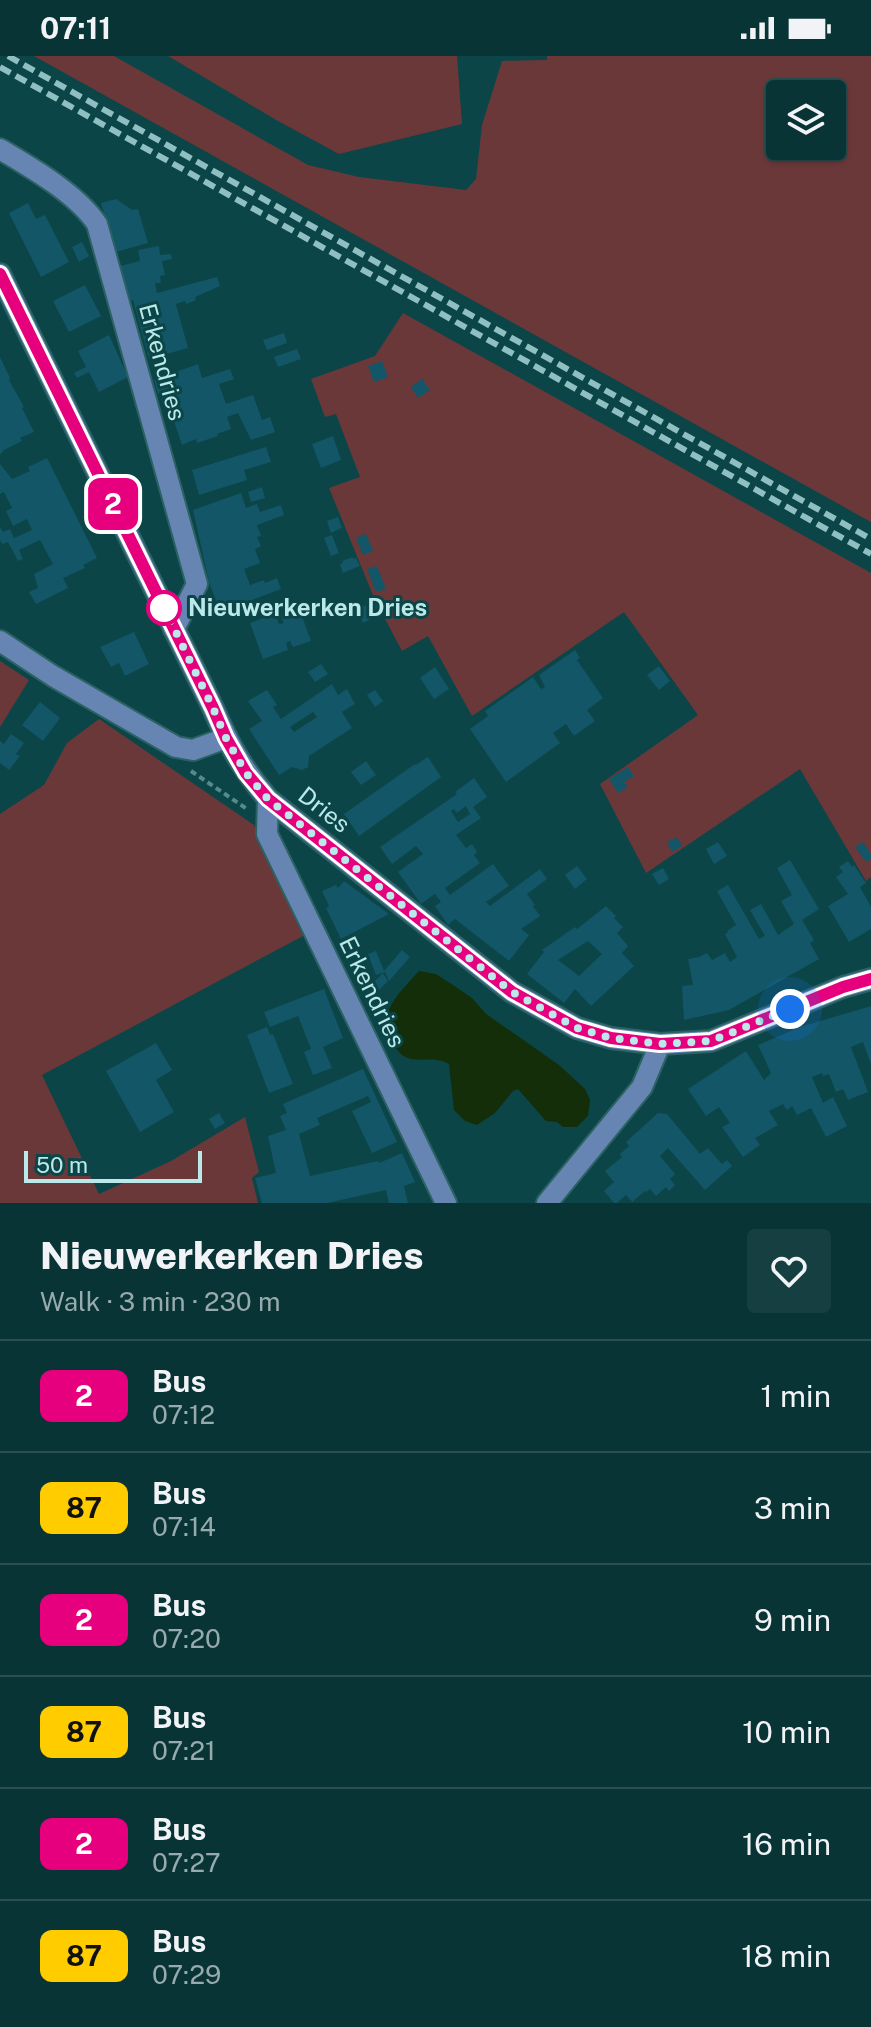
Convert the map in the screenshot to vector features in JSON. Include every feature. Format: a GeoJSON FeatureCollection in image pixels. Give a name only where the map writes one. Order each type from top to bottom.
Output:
{"type":"FeatureCollection","features":[{"type":"Feature","properties":{"kind":"street","name":"Erkendries"},"geometry":{"type":"LineString","coordinates":[[0,149],[82,205],[97,224],[197,584],[174,629]]}},
{"type":"Feature","properties":{"kind":"street","name":"Dries"},"geometry":{"type":"LineString","coordinates":[[0,274],[226,738],[246,773],[268,799],[512,992],[577,1028],[611,1038],[660,1044],[711,1041],[843,987],[871,979]]}},
{"type":"Feature","properties":{"kind":"street"},"geometry":{"type":"LineString","coordinates":[[0,641],[53,676],[176,747],[193,750],[226,738]]}},
{"type":"Feature","properties":{"kind":"street","name":"Erkendries"},"geometry":{"type":"LineString","coordinates":[[268,799],[267,834],[446,1203]]}},
{"type":"Feature","properties":{"kind":"street"},"geometry":{"type":"LineString","coordinates":[[551,1201],[642,1087],[660,1044]]}},
{"type":"Feature","properties":{"kind":"path"},"geometry":{"type":"LineString","coordinates":[[176,747],[180,763],[260,818],[267,834]]}},
{"type":"Feature","properties":{"kind":"shaded area"},"geometry":{"type":"Polygon","coordinates":[[[34,56],[114,56],[308,165],[359,177],[466,190],[476,179],[482,125],[502,61],[547,60],[547,56],[871,56],[871,522],[34,56]]]}},
{"type":"Feature","properties":{"kind":"shaded area"},"geometry":{"type":"Polygon","coordinates":[[[168,56],[457,56],[462,124],[339,154],[168,56]]]}},
{"type":"Feature","properties":{"kind":"shaded area"},"geometry":{"type":"Polygon","coordinates":[[[403,313],[871,573],[871,877],[866,881],[800,769],[646,873],[600,784],[698,715],[624,612],[472,716],[428,636],[402,651],[375,600],[329,488],[360,477],[336,414],[325,417],[311,379],[375,356],[403,313]]]}},
{"type":"Feature","properties":{"kind":"shaded area"},"geometry":{"type":"Polygon","coordinates":[[[0,661],[29,680],[0,727],[0,661]]]}},
{"type":"Feature","properties":{"kind":"shaded area"},"geometry":{"type":"Polygon","coordinates":[[[99,719],[254,825],[303,936],[42,1075],[99,1194],[171,1161],[245,1117],[259,1172],[252,1178],[258,1203],[0,1203],[0,814],[44,785],[67,743],[99,719]]]}},
{"type":"Feature","properties":{"kind":"shaded area"},"geometry":{"type":"Polygon","coordinates":[[[419,971],[436,974],[456,987],[472,998],[486,1014],[559,1065],[585,1089],[590,1100],[588,1116],[577,1127],[563,1127],[557,1122],[546,1121],[518,1089],[495,1113],[477,1125],[465,1121],[454,1110],[449,1064],[405,1057],[392,1043],[388,1032],[386,1022],[392,1004],[419,971]]]}},
{"type":"Feature","properties":{"kind":"building"},"geometry":{"type":"Polygon","coordinates":[[[116,199],[132,210],[138,209],[148,243],[116,252],[101,203],[116,199]]]}},
{"type":"Feature","properties":{"kind":"building"},"geometry":{"type":"Polygon","coordinates":[[[28,203],[36,219],[45,215],[69,262],[41,277],[9,213],[28,203]]]}},
{"type":"Feature","properties":{"kind":"building"},"geometry":{"type":"Polygon","coordinates":[[[82,242],[89,256],[79,262],[72,247],[82,242]]]}},
{"type":"Feature","properties":{"kind":"building"},"geometry":{"type":"Polygon","coordinates":[[[159,246],[160,255],[171,254],[172,259],[162,261],[165,275],[160,276],[161,283],[155,283],[157,293],[217,277],[220,286],[195,297],[196,300],[176,304],[188,348],[149,359],[120,266],[140,261],[138,250],[159,246]]]}},
{"type":"Feature","properties":{"kind":"building"},"geometry":{"type":"Polygon","coordinates":[[[85,285],[101,316],[69,332],[53,301],[85,285]]]}},
{"type":"Feature","properties":{"kind":"building"},"geometry":{"type":"Polygon","coordinates":[[[284,333],[287,343],[267,350],[263,340],[284,333]]]}},
{"type":"Feature","properties":{"kind":"building"},"geometry":{"type":"Polygon","coordinates":[[[109,335],[128,377],[99,392],[89,372],[77,378],[74,373],[86,367],[78,351],[109,335]]]}},
{"type":"Feature","properties":{"kind":"building"},"geometry":{"type":"Polygon","coordinates":[[[297,349],[301,359],[278,367],[274,357],[297,349]]]}},
{"type":"Feature","properties":{"kind":"building"},"geometry":{"type":"Polygon","coordinates":[[[0,357],[34,432],[20,438],[22,441],[0,455],[0,357]]]}},
{"type":"Feature","properties":{"kind":"building"},"geometry":{"type":"Polygon","coordinates":[[[382,361],[388,377],[374,382],[368,366],[382,361]]]}},
{"type":"Feature","properties":{"kind":"building"},"geometry":{"type":"Polygon","coordinates":[[[198,364],[202,378],[230,369],[234,379],[219,384],[226,404],[253,395],[262,420],[270,417],[275,432],[251,440],[238,413],[227,417],[231,429],[197,443],[196,439],[182,445],[164,392],[158,394],[154,380],[198,364]]]}},
{"type":"Feature","properties":{"kind":"building"},"geometry":{"type":"Polygon","coordinates":[[[422,379],[430,390],[418,398],[411,387],[422,379]]]}},
{"type":"Feature","properties":{"kind":"building"},"geometry":{"type":"Polygon","coordinates":[[[333,436],[341,460],[321,468],[312,444],[333,436]]]}},
{"type":"Feature","properties":{"kind":"building"},"geometry":{"type":"Polygon","coordinates":[[[266,447],[271,462],[244,470],[247,480],[199,495],[192,470],[266,447]]]}},
{"type":"Feature","properties":{"kind":"building"},"geometry":{"type":"Polygon","coordinates":[[[47,458],[97,558],[83,565],[85,568],[63,578],[68,588],[36,604],[29,592],[38,588],[34,574],[53,564],[40,540],[19,550],[23,559],[18,561],[8,542],[2,544],[0,527],[3,532],[10,529],[14,538],[32,530],[27,519],[13,526],[6,511],[12,508],[4,492],[0,494],[0,464],[12,479],[30,471],[28,467],[47,458]]]}},
{"type":"Feature","properties":{"kind":"building"},"geometry":{"type":"Polygon","coordinates":[[[262,487],[265,498],[251,502],[248,492],[262,487]]]}},
{"type":"Feature","properties":{"kind":"building"},"geometry":{"type":"Polygon","coordinates":[[[241,493],[246,508],[257,504],[260,512],[281,505],[284,515],[257,525],[261,546],[255,549],[260,563],[244,569],[250,585],[277,578],[281,589],[220,612],[209,582],[193,510],[241,493]]]}},
{"type":"Feature","properties":{"kind":"building"},"geometry":{"type":"Polygon","coordinates":[[[338,517],[342,528],[331,533],[327,521],[338,517]]]}},
{"type":"Feature","properties":{"kind":"building"},"geometry":{"type":"Polygon","coordinates":[[[366,534],[373,551],[363,555],[356,538],[366,534]]]}},
{"type":"Feature","properties":{"kind":"building"},"geometry":{"type":"Polygon","coordinates":[[[332,535],[339,553],[331,556],[324,538],[332,535]]]}},
{"type":"Feature","properties":{"kind":"building"},"geometry":{"type":"Polygon","coordinates":[[[353,557],[360,566],[343,573],[340,564],[353,557]]]}},
{"type":"Feature","properties":{"kind":"building"},"geometry":{"type":"Polygon","coordinates":[[[377,566],[386,589],[376,592],[367,569],[377,566]]]}},
{"type":"Feature","properties":{"kind":"building"},"geometry":{"type":"Polygon","coordinates":[[[376,601],[380,614],[363,623],[357,609],[376,601]]]}},
{"type":"Feature","properties":{"kind":"building"},"geometry":{"type":"Polygon","coordinates":[[[298,605],[311,641],[293,647],[290,641],[286,643],[288,650],[263,659],[250,623],[275,614],[279,624],[284,623],[279,612],[298,605]]]}},
{"type":"Feature","properties":{"kind":"building"},"geometry":{"type":"Polygon","coordinates":[[[134,632],[149,664],[125,676],[119,663],[111,667],[100,647],[134,632]]]}},
{"type":"Feature","properties":{"kind":"building"},"geometry":{"type":"Polygon","coordinates":[[[575,650],[580,658],[577,660],[603,698],[587,710],[595,721],[574,736],[566,724],[553,733],[560,743],[506,782],[470,729],[488,716],[485,711],[533,677],[541,689],[545,687],[539,675],[575,650]]]}},
{"type":"Feature","properties":{"kind":"building"},"geometry":{"type":"Polygon","coordinates":[[[321,664],[328,674],[315,682],[308,672],[321,664]]]}},
{"type":"Feature","properties":{"kind":"building"},"geometry":{"type":"Polygon","coordinates":[[[659,666],[670,681],[659,690],[647,675],[659,666]]]}},
{"type":"Feature","properties":{"kind":"building"},"geometry":{"type":"Polygon","coordinates":[[[435,667],[449,689],[434,699],[420,678],[435,667]]]}},
{"type":"Feature","properties":{"kind":"building"},"geometry":{"type":"Polygon","coordinates":[[[332,684],[338,695],[347,689],[355,704],[342,712],[352,728],[309,756],[308,767],[302,770],[292,767],[279,775],[249,729],[262,721],[248,701],[267,690],[277,705],[273,707],[281,719],[332,684]],[[313,712],[290,727],[294,732],[317,717],[313,712]]]}},
{"type":"Feature","properties":{"kind":"building"},"geometry":{"type":"Polygon","coordinates":[[[375,690],[383,701],[375,707],[367,695],[375,690]]]}},
{"type":"Feature","properties":{"kind":"building"},"geometry":{"type":"Polygon","coordinates":[[[40,702],[60,718],[43,741],[22,725],[40,702]]]}},
{"type":"Feature","properties":{"kind":"building"},"geometry":{"type":"Polygon","coordinates":[[[11,734],[24,743],[16,754],[20,756],[9,770],[0,763],[0,741],[4,744],[11,734]]]}},
{"type":"Feature","properties":{"kind":"building"},"geometry":{"type":"Polygon","coordinates":[[[428,757],[441,777],[359,836],[344,814],[428,757]]]}},
{"type":"Feature","properties":{"kind":"building"},"geometry":{"type":"Polygon","coordinates":[[[366,761],[376,775],[361,785],[351,772],[366,761]]]}},
{"type":"Feature","properties":{"kind":"building"},"geometry":{"type":"Polygon","coordinates":[[[628,767],[634,776],[624,782],[628,787],[618,793],[609,779],[628,767]]]}},
{"type":"Feature","properties":{"kind":"building"},"geometry":{"type":"Polygon","coordinates":[[[474,778],[487,797],[473,807],[481,818],[456,835],[466,848],[472,844],[477,852],[474,855],[480,863],[445,888],[450,895],[493,864],[509,886],[486,902],[490,906],[540,869],[547,879],[527,894],[540,916],[521,929],[529,935],[509,961],[455,919],[448,925],[435,906],[441,902],[435,894],[421,904],[398,872],[423,854],[416,846],[392,864],[380,847],[457,794],[455,792],[474,778]],[[466,806],[457,813],[454,809],[451,811],[458,822],[470,814],[466,806]]]}},
{"type":"Feature","properties":{"kind":"building"},"geometry":{"type":"Polygon","coordinates":[[[677,837],[682,846],[672,852],[667,842],[677,837]]]}},
{"type":"Feature","properties":{"kind":"building"},"geometry":{"type":"Polygon","coordinates":[[[718,842],[727,856],[714,864],[706,849],[718,842]]]}},
{"type":"Feature","properties":{"kind":"building"},"geometry":{"type":"Polygon","coordinates":[[[863,842],[871,854],[871,859],[866,862],[855,847],[863,842]]]}},
{"type":"Feature","properties":{"kind":"building"},"geometry":{"type":"Polygon","coordinates":[[[790,860],[819,909],[802,920],[814,940],[810,943],[819,959],[729,1010],[684,1020],[682,986],[693,985],[688,959],[707,953],[712,960],[725,953],[730,962],[737,957],[725,934],[736,925],[717,891],[728,885],[759,939],[765,936],[750,910],[761,904],[778,935],[794,924],[781,901],[792,895],[777,868],[790,860]]]}},
{"type":"Feature","properties":{"kind":"building"},"geometry":{"type":"Polygon","coordinates":[[[848,861],[866,883],[860,887],[871,907],[871,929],[849,942],[828,906],[848,894],[836,877],[843,872],[839,867],[848,861]]]}},
{"type":"Feature","properties":{"kind":"building"},"geometry":{"type":"Polygon","coordinates":[[[577,866],[587,879],[575,889],[565,875],[577,866]]]}},
{"type":"Feature","properties":{"kind":"building"},"geometry":{"type":"Polygon","coordinates":[[[663,868],[669,879],[659,885],[652,874],[663,868]]]}},
{"type":"Feature","properties":{"kind":"building"},"geometry":{"type":"Polygon","coordinates":[[[344,881],[389,914],[341,939],[326,908],[329,906],[322,891],[336,885],[338,888],[344,881]]]}},
{"type":"Feature","properties":{"kind":"building"},"geometry":{"type":"Polygon","coordinates":[[[606,906],[623,927],[617,933],[628,946],[622,953],[634,966],[591,1006],[575,989],[564,1003],[527,974],[544,952],[542,950],[575,927],[577,929],[606,906]],[[588,941],[558,960],[579,976],[602,954],[588,941]]]}},
{"type":"Feature","properties":{"kind":"building"},"geometry":{"type":"Polygon","coordinates":[[[402,950],[410,957],[389,981],[385,972],[376,975],[368,954],[376,951],[384,971],[402,950]]]}},
{"type":"Feature","properties":{"kind":"building"},"geometry":{"type":"Polygon","coordinates":[[[383,973],[388,981],[376,993],[370,986],[383,973]]]}},
{"type":"Feature","properties":{"kind":"building"},"geometry":{"type":"Polygon","coordinates":[[[324,989],[343,1038],[323,1047],[332,1068],[313,1075],[304,1052],[311,1049],[298,1016],[270,1027],[264,1012],[324,989]]]}},
{"type":"Feature","properties":{"kind":"building"},"geometry":{"type":"Polygon","coordinates":[[[871,1006],[871,1064],[863,1042],[851,1047],[868,1092],[848,1100],[843,1089],[836,1092],[829,1074],[812,1077],[823,1103],[833,1097],[847,1126],[826,1137],[811,1108],[797,1115],[792,1106],[787,1110],[783,1104],[769,1111],[778,1125],[755,1138],[760,1145],[743,1157],[722,1127],[730,1123],[719,1107],[706,1116],[688,1089],[746,1051],[764,1080],[771,1073],[758,1045],[800,1027],[871,1006]]]}},
{"type":"Feature","properties":{"kind":"building"},"geometry":{"type":"Polygon","coordinates":[[[267,1027],[270,1035],[273,1034],[293,1084],[269,1093],[247,1035],[267,1027]]]}},
{"type":"Feature","properties":{"kind":"building"},"geometry":{"type":"Polygon","coordinates":[[[156,1043],[172,1070],[156,1080],[174,1112],[140,1132],[106,1071],[156,1043]]]}},
{"type":"Feature","properties":{"kind":"building"},"geometry":{"type":"Polygon","coordinates":[[[363,1069],[397,1142],[372,1153],[352,1111],[371,1102],[368,1096],[317,1118],[320,1125],[299,1134],[310,1176],[379,1163],[402,1153],[415,1182],[404,1186],[408,1203],[389,1203],[386,1190],[327,1203],[262,1203],[255,1178],[276,1173],[268,1136],[286,1130],[280,1116],[287,1113],[283,1104],[363,1069]]]}},
{"type":"Feature","properties":{"kind":"building"},"geometry":{"type":"Polygon","coordinates":[[[219,1113],[225,1123],[215,1129],[209,1119],[219,1113]]]}},
{"type":"Feature","properties":{"kind":"building"},"geometry":{"type":"Polygon","coordinates":[[[658,1113],[667,1114],[700,1154],[708,1148],[722,1164],[727,1160],[732,1166],[705,1190],[668,1148],[660,1156],[675,1174],[670,1179],[675,1185],[669,1191],[666,1187],[656,1196],[650,1189],[632,1202],[626,1195],[614,1203],[604,1191],[614,1182],[605,1171],[622,1157],[620,1154],[629,1146],[626,1142],[658,1113]]]}},
{"type":"Feature","properties":{"kind":"railway"},"geometry":{"type":"LineString","coordinates":[[8,56],[871,539]]}},
{"type":"Feature","properties":{"kind":"railway"},"geometry":{"type":"LineString","coordinates":[[0,67],[871,554]]}},
{"type":"Feature","properties":{"kind":"bus line","name":"2"},"geometry":{"type":"LineString","coordinates":[[0,274],[226,738],[246,773],[268,799],[512,992],[577,1028],[611,1038],[660,1044],[711,1041],[843,987],[871,979]]}},
{"type":"Feature","properties":{"kind":"place","name":"Nieuwerkerken Dries"},"geometry":{"type":"Point","coordinates":[164,608]}},
{"type":"Feature","properties":{"kind":"route"},"geometry":{"type":"LineString","coordinates":[[164,608],[226,738],[246,773],[268,799],[512,992],[577,1028],[611,1038],[660,1044],[711,1041],[790,1009]]}}]}
